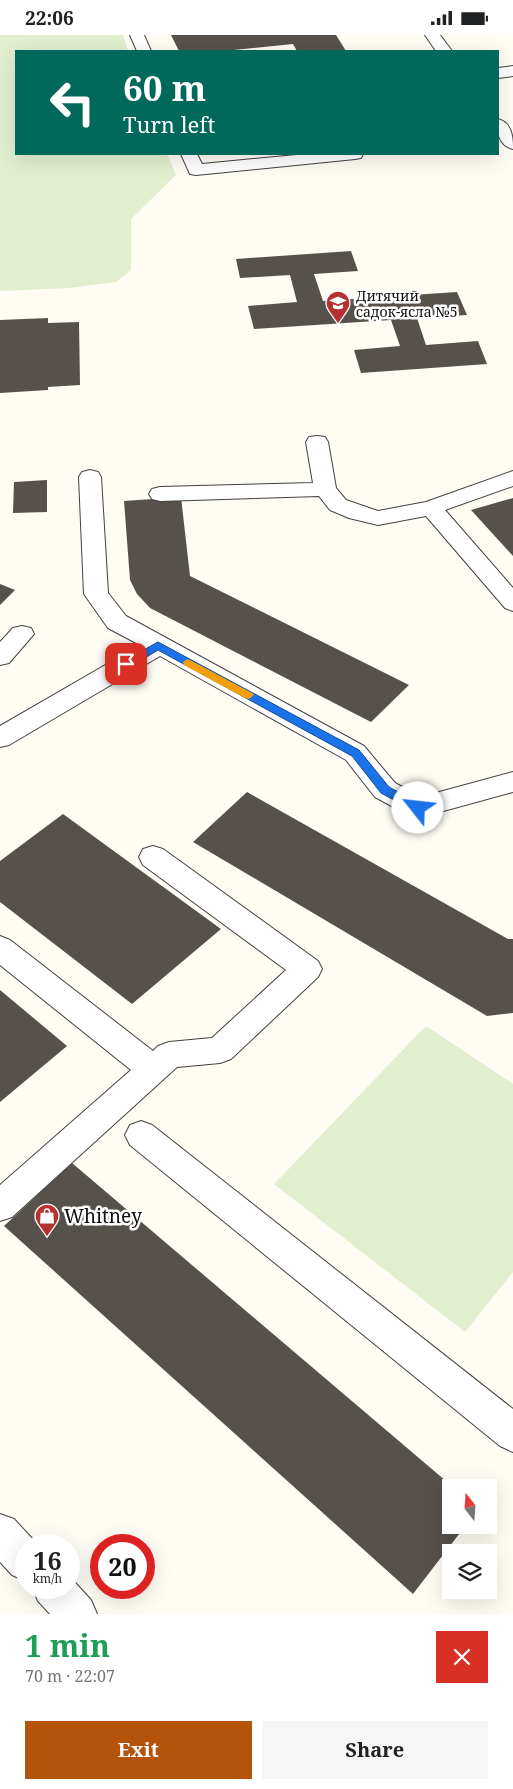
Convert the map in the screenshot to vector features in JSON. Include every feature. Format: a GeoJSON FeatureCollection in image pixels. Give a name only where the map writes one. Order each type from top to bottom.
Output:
{"type":"FeatureCollection","features":[{"type":"Feature","properties":{"kind":"street"},"geometry":{"type":"LineString","coordinates":[[138,35],[144,50]]}},
{"type":"Feature","properties":{"kind":"street"},"geometry":{"type":"LineString","coordinates":[[436,36],[443,50]]}},
{"type":"Feature","properties":{"kind":"street"},"geometry":{"type":"LineString","coordinates":[[499,73],[513,71]]}},
{"type":"Feature","properties":{"kind":"street"},"geometry":{"type":"LineString","coordinates":[[499,126],[506,140]]}},
{"type":"Feature","properties":{"kind":"street"},"geometry":{"type":"LineString","coordinates":[[189,155],[196,170],[345,155]]}},
{"type":"Feature","properties":{"kind":"street"},"geometry":{"type":"LineString","coordinates":[[317,442],[325,489],[338,505],[357,513],[378,518],[431,508],[513,478]]}},
{"type":"Feature","properties":{"kind":"street"},"geometry":{"type":"LineString","coordinates":[[90,477],[96,594],[117,622],[355,753],[385,790],[418,808],[513,782]]}},
{"type":"Feature","properties":{"kind":"street"},"geometry":{"type":"LineString","coordinates":[[160,494],[325,489]]}},
{"type":"Feature","properties":{"kind":"street"},"geometry":{"type":"LineString","coordinates":[[431,508],[513,603]]}},
{"type":"Feature","properties":{"kind":"street"},"geometry":{"type":"LineString","coordinates":[[0,657],[22,634]]}},
{"type":"Feature","properties":{"kind":"street"},"geometry":{"type":"LineString","coordinates":[[0,738],[158,646]]}},
{"type":"Feature","properties":{"kind":"street"},"geometry":{"type":"LineString","coordinates":[[0,1206],[169,1055],[220,1049],[307,969],[153,857]]}},
{"type":"Feature","properties":{"kind":"street"},"geometry":{"type":"LineString","coordinates":[[0,948],[153,1069]]}},
{"type":"Feature","properties":{"kind":"street"},"geometry":{"type":"LineString","coordinates":[[141,1135],[513,1433]]}},
{"type":"Feature","properties":{"kind":"street"},"geometry":{"type":"LineString","coordinates":[[0,1533],[15,1549]]}},
{"type":"Feature","properties":{"kind":"street"},"geometry":{"type":"LineString","coordinates":[[63,1599],[77,1614]]}},
{"type":"Feature","properties":{"kind":"green space"},"geometry":{"type":"Polygon","coordinates":[[[0,35],[123,35],[128,50],[15,50],[15,155],[167,155],[176,175],[131,219],[131,270],[116,282],[69,288],[0,291],[0,35]]]}},
{"type":"Feature","properties":{"kind":"green space"},"geometry":{"type":"Polygon","coordinates":[[[426,1026],[513,1084],[513,1272],[465,1332],[274,1184],[426,1026]]]}},
{"type":"Feature","properties":{"kind":"building"},"geometry":{"type":"Polygon","coordinates":[[[171,35],[336,35],[345,50],[296,50],[293,44],[234,50],[178,50],[171,35]]]}},
{"type":"Feature","properties":{"kind":"building"},"geometry":{"type":"Polygon","coordinates":[[[351,251],[358,271],[314,274],[323,301],[457,292],[467,315],[417,318],[426,345],[478,341],[487,364],[361,373],[354,350],[400,346],[391,320],[254,329],[248,306],[297,302],[290,275],[240,278],[236,259],[351,251]]]}},
{"type":"Feature","properties":{"kind":"building"},"geometry":{"type":"Polygon","coordinates":[[[48,318],[48,323],[79,322],[80,385],[48,387],[48,390],[0,393],[0,320],[48,318]]]}},
{"type":"Feature","properties":{"kind":"building"},"geometry":{"type":"Polygon","coordinates":[[[47,480],[47,512],[13,513],[14,482],[47,480]]]}},
{"type":"Feature","properties":{"kind":"building"},"geometry":{"type":"Polygon","coordinates":[[[181,497],[190,576],[409,685],[371,722],[150,608],[137,594],[130,580],[124,501],[181,497]]]}},
{"type":"Feature","properties":{"kind":"building"},"geometry":{"type":"Polygon","coordinates":[[[513,498],[513,556],[471,510],[513,498]]]}},
{"type":"Feature","properties":{"kind":"building"},"geometry":{"type":"Polygon","coordinates":[[[0,584],[15,590],[0,605],[0,584]]]}},
{"type":"Feature","properties":{"kind":"building"},"geometry":{"type":"Polygon","coordinates":[[[247,792],[508,939],[513,939],[513,1013],[487,1016],[193,842],[247,792]]]}},
{"type":"Feature","properties":{"kind":"building"},"geometry":{"type":"Polygon","coordinates":[[[63,814],[221,929],[132,1004],[0,902],[0,861],[63,814]]]}},
{"type":"Feature","properties":{"kind":"building"},"geometry":{"type":"Polygon","coordinates":[[[0,990],[67,1046],[0,1102],[0,990]]]}},
{"type":"Feature","properties":{"kind":"building"},"geometry":{"type":"Polygon","coordinates":[[[72,1163],[444,1479],[442,1479],[442,1534],[459,1534],[451,1544],[442,1544],[442,1556],[413,1594],[4,1226],[72,1163]]]}},
{"type":"Feature","properties":{"kind":"slow traffic"},"geometry":{"type":"LineString","coordinates":[[188,662],[249,695]]}},
{"type":"Feature","properties":{"kind":"place","name":"Дитячий садок-ясла №5"},"geometry":{"type":"Point","coordinates":[338,324]}},
{"type":"Feature","properties":{"kind":"place","name":"Whitney"},"geometry":{"type":"Point","coordinates":[47,1237]}},
{"type":"Feature","properties":{"kind":"route"},"geometry":{"type":"LineString","coordinates":[[126,664],[158,646],[355,753],[385,790],[418,808]]}}]}
